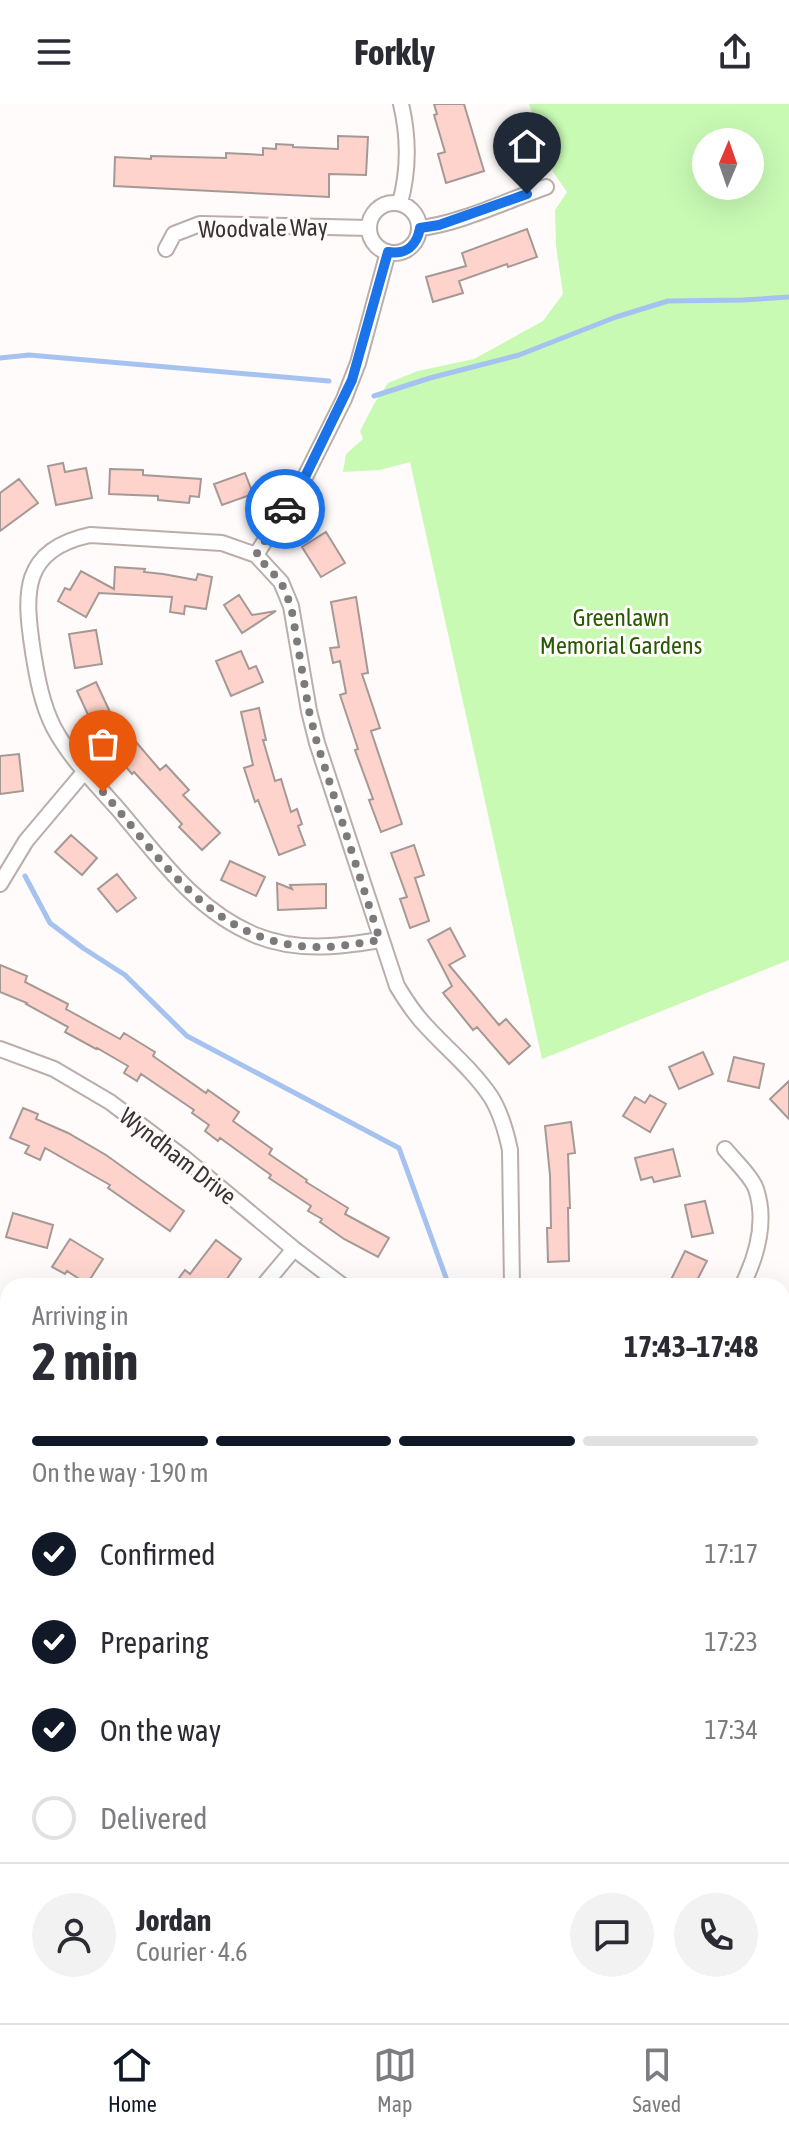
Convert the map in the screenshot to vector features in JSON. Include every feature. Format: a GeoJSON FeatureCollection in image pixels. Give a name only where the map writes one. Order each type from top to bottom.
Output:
{"type":"FeatureCollection","features":[{"type":"Feature","properties":{"kind":"street"},"geometry":{"type":"LineString","coordinates":[[400,203],[407,171],[407,144],[401,104]]}},
{"type":"Feature","properties":{"kind":"street"},"geometry":{"type":"LineString","coordinates":[[420,228],[439,225],[546,187]]}},
{"type":"Feature","properties":{"kind":"street"},"geometry":{"type":"LineString","coordinates":[[400,203],[416,213],[420,228],[410,248],[403,252],[388,252],[374,243],[369,228],[370,219],[381,206],[400,203]]}},
{"type":"Feature","properties":{"kind":"street","name":"Woodvale Way"},"geometry":{"type":"LineString","coordinates":[[166,249],[174,234],[200,224],[369,228]]}},
{"type":"Feature","properties":{"kind":"street"},"geometry":{"type":"LineString","coordinates":[[256,555],[304,479],[348,390],[388,252]]}},
{"type":"Feature","properties":{"kind":"street"},"geometry":{"type":"LineString","coordinates":[[380,940],[337,947],[286,944],[258,936],[211,911],[190,892],[65,747],[45,706],[27,613],[28,588],[41,560],[54,548],[90,535],[222,543],[256,555],[281,582],[291,606],[317,743],[397,986],[426,1027],[478,1080],[501,1115],[510,1150],[512,1278]]}},
{"type":"Feature","properties":{"kind":"street"},"geometry":{"type":"LineString","coordinates":[[0,884],[26,841],[85,771]]}},
{"type":"Feature","properties":{"kind":"street","name":"Wyndham Drive"},"geometry":{"type":"LineString","coordinates":[[0,1049],[54,1069],[110,1102],[332,1278]]}},
{"type":"Feature","properties":{"kind":"street"},"geometry":{"type":"LineString","coordinates":[[725,1149],[755,1187],[762,1229],[746,1278]]}},
{"type":"Feature","properties":{"kind":"street"},"geometry":{"type":"LineString","coordinates":[[270,1278],[294,1249]]}},
{"type":"Feature","properties":{"kind":"green space","name":"Greenlawn Memorial Gardens"},"geometry":{"type":"Polygon","coordinates":[[[529,104],[789,104],[789,960],[542,1059],[410,462],[380,470],[343,472],[346,454],[363,439],[360,431],[388,383],[418,371],[474,359],[543,321],[563,294],[556,246],[555,210],[567,192],[553,172],[529,104]]]}},
{"type":"Feature","properties":{"kind":"building"},"geometry":{"type":"Polygon","coordinates":[[[434,104],[464,104],[484,171],[446,183],[438,154],[445,152],[434,115],[437,114],[434,104]]]}},
{"type":"Feature","properties":{"kind":"building"},"geometry":{"type":"Polygon","coordinates":[[[338,136],[368,137],[366,175],[329,174],[329,197],[114,186],[115,157],[226,158],[226,153],[263,155],[263,148],[276,149],[276,144],[338,149],[338,136]]]}},
{"type":"Feature","properties":{"kind":"building"},"geometry":{"type":"Polygon","coordinates":[[[527,229],[537,257],[459,281],[463,293],[433,302],[426,277],[466,266],[462,253],[527,229]]]}},
{"type":"Feature","properties":{"kind":"building"},"geometry":{"type":"Polygon","coordinates":[[[63,463],[65,472],[86,468],[92,498],[56,505],[48,466],[63,463]]]}},
{"type":"Feature","properties":{"kind":"building"},"geometry":{"type":"Polygon","coordinates":[[[110,469],[143,470],[143,475],[201,479],[199,497],[190,496],[189,503],[158,500],[158,496],[109,494],[110,469]]]}},
{"type":"Feature","properties":{"kind":"building"},"geometry":{"type":"Polygon","coordinates":[[[245,473],[253,494],[222,505],[214,484],[245,473]]]}},
{"type":"Feature","properties":{"kind":"building"},"geometry":{"type":"Polygon","coordinates":[[[19,479],[38,503],[0,531],[0,493],[19,479]]]}},
{"type":"Feature","properties":{"kind":"building"},"geometry":{"type":"Polygon","coordinates":[[[326,532],[345,563],[321,577],[302,547],[326,532]]]}},
{"type":"Feature","properties":{"kind":"building"},"geometry":{"type":"Polygon","coordinates":[[[115,567],[145,569],[144,572],[196,580],[198,574],[212,577],[206,609],[185,606],[184,614],[170,612],[172,597],[99,593],[86,617],[58,601],[65,588],[70,590],[81,571],[114,589],[115,567]]]}},
{"type":"Feature","properties":{"kind":"building"},"geometry":{"type":"Polygon","coordinates":[[[239,595],[252,615],[276,611],[242,633],[224,605],[239,595]]]}},
{"type":"Feature","properties":{"kind":"building"},"geometry":{"type":"Polygon","coordinates":[[[356,597],[368,673],[362,674],[380,728],[371,731],[402,824],[381,832],[340,695],[346,693],[340,661],[333,663],[330,648],[339,647],[331,602],[356,597]]]}},
{"type":"Feature","properties":{"kind":"building"},"geometry":{"type":"Polygon","coordinates":[[[96,630],[102,664],[75,668],[69,634],[96,630]]]}},
{"type":"Feature","properties":{"kind":"building"},"geometry":{"type":"Polygon","coordinates":[[[241,651],[249,669],[256,666],[263,682],[231,696],[216,661],[241,651]]]}},
{"type":"Feature","properties":{"kind":"building"},"geometry":{"type":"Polygon","coordinates":[[[96,682],[116,725],[119,722],[160,770],[166,765],[189,790],[183,795],[220,833],[202,850],[179,827],[182,824],[96,732],[77,691],[96,682]]]}},
{"type":"Feature","properties":{"kind":"building"},"geometry":{"type":"Polygon","coordinates":[[[259,708],[266,740],[263,740],[275,781],[281,779],[291,812],[297,809],[302,824],[298,826],[305,845],[279,855],[258,800],[255,802],[244,768],[253,765],[241,712],[259,708]]]}},
{"type":"Feature","properties":{"kind":"building"},"geometry":{"type":"Polygon","coordinates":[[[19,754],[23,791],[0,794],[0,756],[19,754]]]}},
{"type":"Feature","properties":{"kind":"building"},"geometry":{"type":"Polygon","coordinates":[[[71,835],[97,858],[82,875],[55,852],[71,835]]]}},
{"type":"Feature","properties":{"kind":"building"},"geometry":{"type":"Polygon","coordinates":[[[414,845],[424,875],[415,878],[429,921],[410,928],[400,899],[407,897],[391,853],[414,845]]]}},
{"type":"Feature","properties":{"kind":"building"},"geometry":{"type":"Polygon","coordinates":[[[230,861],[265,877],[256,896],[221,880],[230,861]]]}},
{"type":"Feature","properties":{"kind":"building"},"geometry":{"type":"Polygon","coordinates":[[[117,874],[136,898],[117,912],[98,889],[117,874]]]}},
{"type":"Feature","properties":{"kind":"building"},"geometry":{"type":"Polygon","coordinates":[[[277,883],[292,889],[290,885],[326,884],[326,908],[278,910],[277,883]]]}},
{"type":"Feature","properties":{"kind":"building"},"geometry":{"type":"Polygon","coordinates":[[[450,928],[465,956],[449,965],[499,1025],[506,1019],[530,1046],[509,1064],[477,1027],[473,1030],[443,993],[452,986],[428,940],[450,928]]]}},
{"type":"Feature","properties":{"kind":"building"},"geometry":{"type":"Polygon","coordinates":[[[0,965],[27,976],[25,982],[68,1004],[66,1009],[120,1039],[124,1033],[155,1052],[153,1056],[239,1112],[233,1121],[272,1149],[269,1154],[348,1208],[345,1214],[389,1238],[378,1257],[320,1222],[322,1219],[308,1211],[311,1206],[269,1178],[271,1175],[220,1138],[218,1141],[205,1131],[209,1125],[192,1113],[194,1110],[141,1074],[137,1081],[124,1073],[128,1066],[65,1032],[68,1027],[27,1003],[0,992],[0,965]]]}},
{"type":"Feature","properties":{"kind":"building"},"geometry":{"type":"Polygon","coordinates":[[[703,1052],[713,1074],[679,1089],[669,1067],[703,1052]]]}},
{"type":"Feature","properties":{"kind":"building"},"geometry":{"type":"Polygon","coordinates":[[[734,1057],[764,1064],[759,1088],[728,1081],[734,1057]]]}},
{"type":"Feature","properties":{"kind":"building"},"geometry":{"type":"Polygon","coordinates":[[[789,1081],[789,1119],[770,1099],[789,1081]]]}},
{"type":"Feature","properties":{"kind":"building"},"geometry":{"type":"Polygon","coordinates":[[[650,1095],[666,1104],[650,1132],[623,1116],[635,1097],[645,1103],[650,1095]]]}},
{"type":"Feature","properties":{"kind":"building"},"geometry":{"type":"Polygon","coordinates":[[[23,1108],[38,1114],[36,1119],[106,1155],[184,1211],[170,1231],[108,1188],[110,1185],[45,1148],[40,1160],[25,1153],[29,1146],[10,1138],[23,1108]]]}},
{"type":"Feature","properties":{"kind":"building"},"geometry":{"type":"Polygon","coordinates":[[[571,1122],[575,1153],[568,1154],[569,1261],[548,1262],[550,1175],[545,1126],[571,1122]]]}},
{"type":"Feature","properties":{"kind":"building"},"geometry":{"type":"Polygon","coordinates":[[[673,1149],[680,1176],[654,1182],[652,1177],[641,1180],[635,1158],[673,1149]]]}},
{"type":"Feature","properties":{"kind":"building"},"geometry":{"type":"Polygon","coordinates":[[[705,1201],[713,1233],[692,1237],[685,1205],[705,1201]]]}},
{"type":"Feature","properties":{"kind":"building"},"geometry":{"type":"Polygon","coordinates":[[[13,1213],[53,1225],[47,1248],[6,1237],[13,1213]]]}},
{"type":"Feature","properties":{"kind":"building"},"geometry":{"type":"Polygon","coordinates":[[[70,1239],[103,1259],[91,1278],[78,1278],[52,1267],[70,1239]]]}},
{"type":"Feature","properties":{"kind":"building"},"geometry":{"type":"Polygon","coordinates":[[[216,1240],[241,1259],[228,1278],[179,1278],[185,1270],[190,1274],[216,1240]]]}},
{"type":"Feature","properties":{"kind":"building"},"geometry":{"type":"Polygon","coordinates":[[[685,1251],[707,1261],[698,1278],[672,1278],[685,1251]]]}},
{"type":"Feature","properties":{"kind":"waterway"},"geometry":{"type":"LineString","coordinates":[[374,396],[519,355],[616,317],[668,301],[789,297]]}},
{"type":"Feature","properties":{"kind":"waterway"},"geometry":{"type":"LineString","coordinates":[[0,358],[29,355],[329,381]]}},
{"type":"Feature","properties":{"kind":"waterway"},"geometry":{"type":"LineString","coordinates":[[25,876],[50,923],[125,975],[187,1036],[399,1148],[446,1278]]}},
{"type":"Feature","properties":{"kind":"way so far"},"geometry":{"type":"LineString","coordinates":[[103,792],[190,892],[211,911],[234,925],[286,944],[312,947],[337,947],[380,940],[317,743],[291,606],[281,582],[256,555],[285,509]]}},
{"type":"Feature","properties":{"kind":"route"},"geometry":{"type":"LineString","coordinates":[[285,509],[304,479],[352,380],[388,252],[403,252],[410,248],[420,228],[439,225],[527,194]]}}]}
